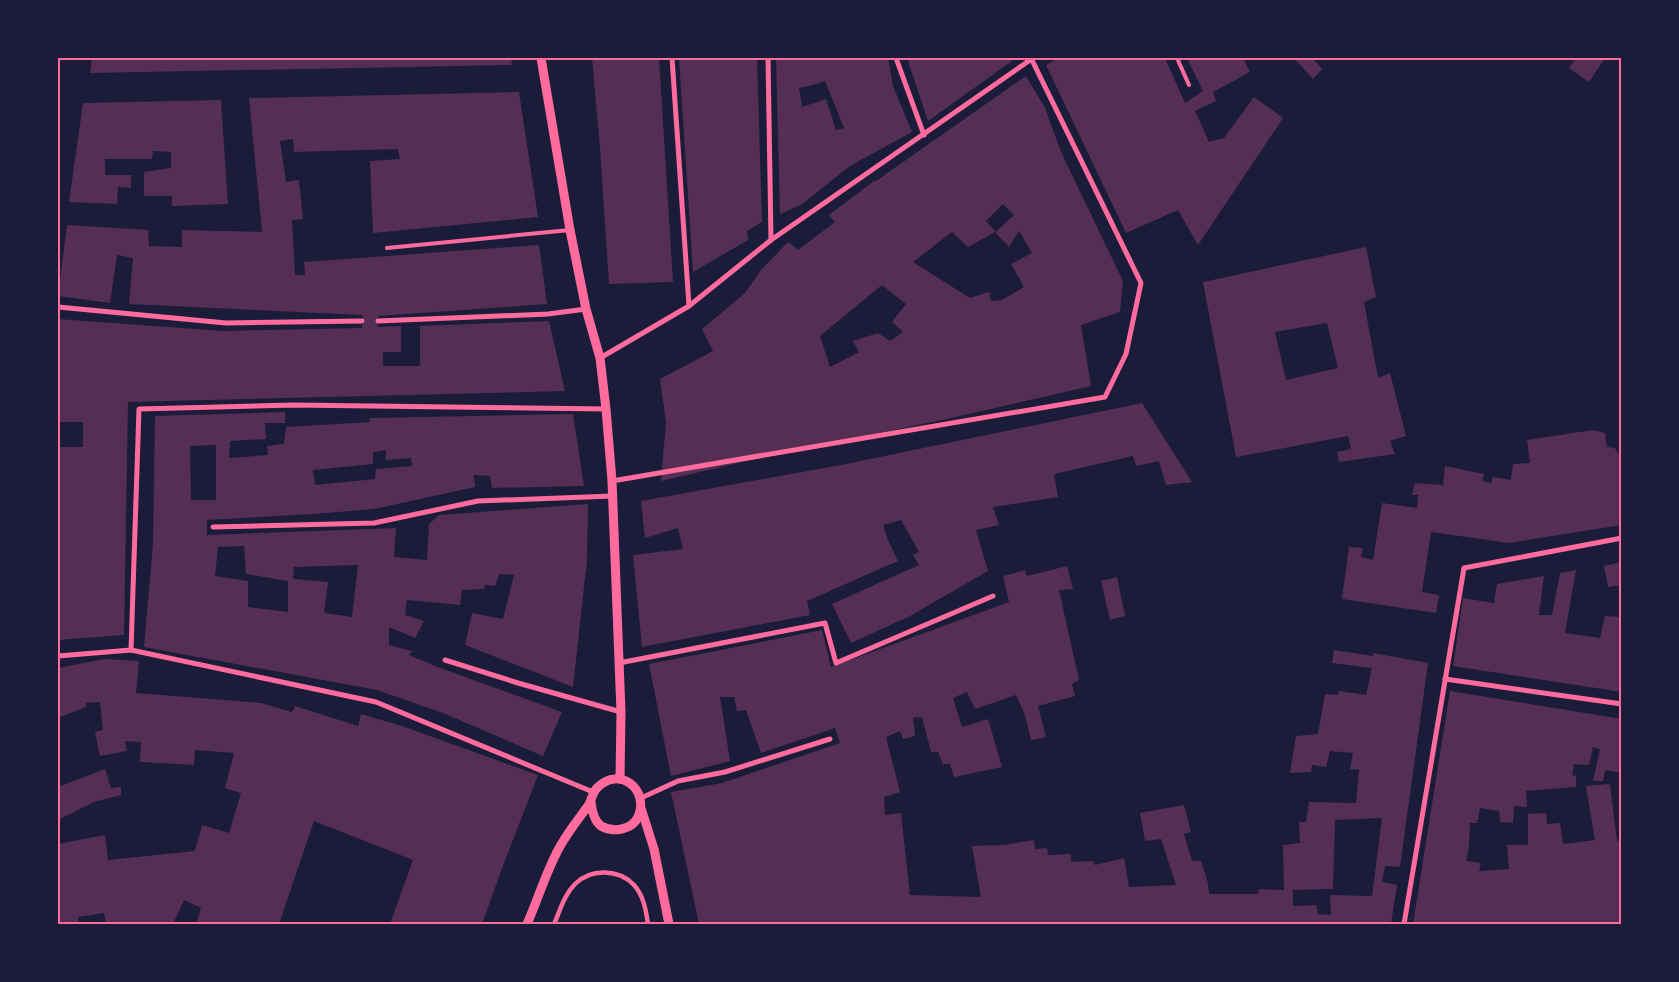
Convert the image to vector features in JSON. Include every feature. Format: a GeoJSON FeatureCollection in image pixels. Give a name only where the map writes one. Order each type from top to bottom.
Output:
{"type":"FeatureCollection","features":[{"type":"Feature","properties":{"kind":"street"},"geometry":{"type":"LineString","coordinates":[[541,58],[570,230],[586,309],[600,358],[606,409],[612,481],[621,712],[620,779]]}},
{"type":"Feature","properties":{"kind":"street"},"geometry":{"type":"LineString","coordinates":[[672,58],[689,306]]}},
{"type":"Feature","properties":{"kind":"street"},"geometry":{"type":"LineString","coordinates":[[768,58],[771,240]]}},
{"type":"Feature","properties":{"kind":"street"},"geometry":{"type":"LineString","coordinates":[[896,58],[924,135]]}},
{"type":"Feature","properties":{"kind":"street"},"geometry":{"type":"LineString","coordinates":[[600,358],[689,306],[771,240],[1032,58],[1141,283],[1126,354],[1105,397],[612,481]]}},
{"type":"Feature","properties":{"kind":"street"},"geometry":{"type":"LineString","coordinates":[[58,307],[226,323],[362,321]]}},
{"type":"Feature","properties":{"kind":"street"},"geometry":{"type":"LineString","coordinates":[[378,321],[548,314],[586,309]]}},
{"type":"Feature","properties":{"kind":"street"},"geometry":{"type":"LineString","coordinates":[[130,650],[139,409],[293,405],[606,409]]}},
{"type":"Feature","properties":{"kind":"street"},"geometry":{"type":"LineString","coordinates":[[213,527],[374,523],[478,501],[612,496]]}},
{"type":"Feature","properties":{"kind":"street"},"geometry":{"type":"LineString","coordinates":[[1404,924],[1464,568],[1622,538]]}},
{"type":"Feature","properties":{"kind":"street"},"geometry":{"type":"LineString","coordinates":[[619,663],[825,622],[836,663],[994,596]]}},
{"type":"Feature","properties":{"kind":"street"},"geometry":{"type":"LineString","coordinates":[[58,656],[130,650],[376,702],[593,792]]}},
{"type":"Feature","properties":{"kind":"street"},"geometry":{"type":"LineString","coordinates":[[445,660],[518,684],[621,712]]}},
{"type":"Feature","properties":{"kind":"street"},"geometry":{"type":"LineString","coordinates":[[1445,679],[1622,704]]}},
{"type":"Feature","properties":{"kind":"street"},"geometry":{"type":"LineString","coordinates":[[641,798],[678,781],[725,772],[830,738]]}},
{"type":"Feature","properties":{"kind":"street"},"geometry":{"type":"LineString","coordinates":[[641,808],[636,820],[626,828],[613,830],[601,825],[593,815],[591,802],[593,792],[609,780],[620,779],[629,782],[636,789],[641,798],[641,808],[654,849],[669,924]]}},
{"type":"Feature","properties":{"kind":"street"},"geometry":{"type":"LineString","coordinates":[[527,924],[556,852],[591,802]]}},
{"type":"Feature","properties":{"kind":"street"},"geometry":{"type":"LineString","coordinates":[[554,924],[567,893],[576,882],[588,875],[601,872],[625,878],[634,885],[645,906],[648,924]]}},
{"type":"Feature","properties":{"kind":"lane"},"geometry":{"type":"LineString","coordinates":[[1176,58],[1190,85]]}},
{"type":"Feature","properties":{"kind":"lane"},"geometry":{"type":"LineString","coordinates":[[387,248],[570,230]]}},
{"type":"Feature","properties":{"kind":"building"},"geometry":{"type":"Polygon","coordinates":[[[92,58],[511,58],[512,65],[90,73],[92,58]]]}},
{"type":"Feature","properties":{"kind":"building"},"geometry":{"type":"Polygon","coordinates":[[[592,58],[659,58],[673,282],[609,284],[592,58]]]}},
{"type":"Feature","properties":{"kind":"building"},"geometry":{"type":"Polygon","coordinates":[[[679,58],[757,58],[762,222],[747,231],[748,240],[693,272],[679,58]]]}},
{"type":"Feature","properties":{"kind":"building"},"geometry":{"type":"Polygon","coordinates":[[[776,58],[888,58],[893,86],[912,132],[850,166],[801,205],[780,214],[776,58]],[[825,81],[799,88],[802,107],[826,99],[836,130],[844,128],[825,81]]]}},
{"type":"Feature","properties":{"kind":"building"},"geometry":{"type":"Polygon","coordinates":[[[907,58],[1016,58],[928,121],[907,58]]]}},
{"type":"Feature","properties":{"kind":"building"},"geometry":{"type":"Polygon","coordinates":[[[1058,58],[1165,58],[1185,103],[1203,91],[1187,58],[1243,58],[1250,72],[1213,92],[1216,101],[1195,111],[1209,142],[1224,138],[1254,97],[1283,118],[1198,245],[1178,210],[1126,233],[1046,65],[1058,58]]]}},
{"type":"Feature","properties":{"kind":"building"},"geometry":{"type":"Polygon","coordinates":[[[1294,58],[1312,58],[1322,69],[1313,79],[1294,58]]]}},
{"type":"Feature","properties":{"kind":"building"},"geometry":{"type":"Polygon","coordinates":[[[1576,58],[1605,58],[1589,82],[1569,68],[1576,58]]]}},
{"type":"Feature","properties":{"kind":"building"},"geometry":{"type":"Polygon","coordinates":[[[1026,76],[1045,108],[1061,152],[1123,281],[1120,312],[1081,325],[1091,386],[661,481],[666,422],[660,379],[713,351],[702,329],[744,294],[762,269],[788,242],[798,250],[835,222],[829,215],[1026,76]],[[1003,204],[986,221],[996,232],[1014,215],[1003,204]],[[1019,231],[1009,247],[995,232],[968,247],[952,232],[913,262],[970,298],[989,292],[991,301],[1002,300],[1024,287],[1011,264],[1032,253],[1019,231]],[[882,285],[820,336],[830,367],[859,352],[853,341],[878,333],[890,341],[903,332],[892,322],[906,304],[882,285]]]}},
{"type":"Feature","properties":{"kind":"building"},"geometry":{"type":"Polygon","coordinates":[[[519,92],[538,217],[373,233],[370,161],[400,159],[398,149],[294,152],[293,139],[280,141],[286,182],[299,180],[303,219],[292,220],[295,275],[305,275],[304,262],[539,245],[547,304],[378,316],[378,327],[401,326],[401,352],[383,352],[383,366],[420,366],[420,326],[549,321],[565,391],[128,402],[124,635],[58,640],[58,447],[83,447],[83,422],[58,422],[58,319],[223,331],[362,328],[363,315],[129,304],[133,258],[117,255],[110,303],[58,296],[67,225],[148,230],[149,246],[182,247],[182,230],[262,232],[249,98],[519,92]]]}},
{"type":"Feature","properties":{"kind":"building"},"geometry":{"type":"Polygon","coordinates":[[[221,100],[228,204],[172,206],[172,196],[144,196],[144,172],[171,168],[171,152],[153,151],[152,159],[105,159],[105,175],[131,175],[131,188],[118,187],[117,204],[69,202],[83,103],[221,100]]]}},
{"type":"Feature","properties":{"kind":"building"},"geometry":{"type":"Polygon","coordinates":[[[1366,247],[1376,297],[1364,302],[1378,378],[1390,373],[1406,436],[1390,441],[1395,454],[1339,462],[1337,452],[1351,449],[1348,436],[1236,457],[1203,282],[1366,247]],[[1327,323],[1275,332],[1286,380],[1338,368],[1327,323]]]}},
{"type":"Feature","properties":{"kind":"building"},"geometry":{"type":"Polygon","coordinates":[[[1142,403],[1192,482],[1166,485],[1159,461],[1136,466],[1133,456],[1054,474],[1058,497],[993,507],[999,525],[976,530],[988,571],[910,616],[851,643],[832,604],[919,565],[913,555],[919,552],[901,520],[883,525],[898,561],[807,601],[810,615],[642,647],[633,555],[683,549],[678,528],[645,538],[641,501],[841,465],[1142,403]]]}},
{"type":"Feature","properties":{"kind":"building"},"geometry":{"type":"Polygon","coordinates":[[[285,412],[285,423],[265,423],[266,439],[230,441],[229,458],[268,455],[267,446],[284,444],[286,427],[370,422],[370,418],[573,414],[584,486],[492,488],[490,476],[474,475],[475,487],[374,509],[207,520],[207,535],[396,528],[394,557],[427,560],[429,524],[439,515],[588,504],[587,560],[573,687],[465,645],[472,613],[503,619],[514,575],[499,574],[495,586],[485,585],[484,589],[462,590],[460,605],[407,600],[405,615],[424,621],[415,638],[389,627],[389,645],[412,651],[409,655],[562,712],[543,756],[443,713],[377,690],[144,647],[153,544],[155,416],[285,412]],[[216,445],[190,446],[191,500],[216,500],[216,445]],[[386,450],[373,452],[373,464],[313,470],[315,485],[375,479],[376,469],[412,466],[411,458],[386,460],[386,450]],[[244,546],[218,547],[215,576],[248,581],[248,607],[288,612],[288,581],[246,574],[244,546]],[[358,565],[294,567],[293,579],[328,582],[324,613],[352,617],[358,565]]]}},
{"type":"Feature","properties":{"kind":"building"},"geometry":{"type":"Polygon","coordinates":[[[1593,430],[1605,433],[1607,447],[1615,448],[1618,454],[1622,454],[1622,525],[1509,543],[1431,532],[1422,592],[1439,595],[1436,613],[1342,599],[1349,547],[1363,548],[1361,557],[1373,560],[1382,503],[1417,508],[1418,495],[1412,495],[1415,483],[1443,485],[1445,466],[1484,474],[1482,481],[1492,483],[1492,477],[1511,480],[1513,464],[1530,463],[1527,440],[1593,430]]]}},
{"type":"Feature","properties":{"kind":"building"},"geometry":{"type":"Polygon","coordinates":[[[1622,562],[1622,585],[1608,587],[1604,566],[1622,562]]]}},
{"type":"Feature","properties":{"kind":"building"},"geometry":{"type":"Polygon","coordinates":[[[1067,566],[1073,589],[1059,590],[1079,680],[1072,684],[1075,696],[1038,706],[1046,737],[1031,740],[1025,715],[1016,695],[975,709],[967,692],[953,698],[962,727],[988,719],[1002,767],[954,777],[950,764],[943,764],[938,752],[931,752],[922,717],[913,718],[915,736],[903,739],[900,731],[886,737],[900,792],[884,797],[885,815],[901,813],[910,895],[981,897],[972,846],[1004,845],[1034,840],[1035,849],[1047,848],[1048,855],[1071,854],[1071,862],[1093,861],[1095,865],[1124,858],[1129,887],[1176,885],[1161,839],[1145,841],[1140,813],[1184,805],[1191,832],[1184,834],[1192,861],[1201,861],[1208,883],[1209,894],[1258,894],[1259,889],[1284,890],[1283,845],[1300,843],[1299,822],[1306,822],[1309,802],[1356,803],[1359,770],[1350,769],[1353,753],[1330,751],[1326,767],[1312,765],[1311,772],[1290,773],[1296,736],[1318,734],[1325,694],[1338,695],[1339,691],[1366,695],[1372,668],[1332,663],[1334,650],[1373,656],[1373,653],[1428,663],[1400,867],[1385,866],[1382,882],[1397,885],[1391,924],[699,924],[671,792],[722,783],[840,743],[835,728],[761,753],[746,710],[737,711],[734,697],[720,697],[730,761],[671,776],[649,664],[822,630],[831,667],[1009,602],[1003,576],[1025,570],[1027,576],[1067,566]],[[1382,818],[1335,820],[1333,889],[1293,890],[1293,906],[1316,905],[1318,914],[1331,915],[1330,895],[1372,896],[1382,818]]]}},
{"type":"Feature","properties":{"kind":"building"},"geometry":{"type":"Polygon","coordinates":[[[1576,570],[1565,633],[1600,638],[1605,616],[1622,617],[1622,692],[1453,666],[1463,598],[1494,603],[1497,584],[1544,576],[1539,615],[1552,615],[1560,573],[1576,570]]]}},
{"type":"Feature","properties":{"kind":"building"},"geometry":{"type":"Polygon","coordinates":[[[1117,577],[1125,616],[1110,620],[1101,581],[1117,577]]]}},
{"type":"Feature","properties":{"kind":"building"},"geometry":{"type":"Polygon","coordinates":[[[104,659],[139,661],[136,693],[261,703],[292,712],[295,706],[358,726],[361,714],[402,726],[538,775],[482,924],[390,924],[413,860],[314,821],[279,924],[196,924],[201,908],[184,900],[173,924],[106,924],[104,913],[78,917],[79,924],[58,924],[58,844],[105,835],[108,860],[195,851],[202,825],[229,833],[241,793],[225,788],[234,753],[195,750],[194,765],[140,762],[141,742],[125,741],[127,751],[100,756],[95,732],[103,730],[100,702],[86,703],[86,707],[58,718],[58,668],[104,659]]]}},
{"type":"Feature","properties":{"kind":"building"},"geometry":{"type":"Polygon","coordinates":[[[1450,691],[1622,719],[1622,773],[1605,770],[1603,781],[1593,781],[1600,749],[1593,747],[1589,765],[1574,764],[1572,775],[1576,776],[1576,787],[1526,791],[1527,807],[1514,806],[1513,823],[1500,822],[1499,811],[1480,808],[1477,823],[1470,823],[1469,847],[1466,861],[1481,863],[1479,871],[1509,869],[1507,845],[1528,845],[1528,814],[1546,813],[1547,824],[1560,823],[1563,844],[1595,840],[1586,786],[1610,784],[1617,841],[1622,840],[1622,924],[1413,924],[1450,691]]]}},
{"type":"Feature","properties":{"kind":"building"},"geometry":{"type":"Polygon","coordinates":[[[105,769],[111,788],[121,787],[121,795],[94,802],[58,820],[58,787],[105,769]]]}}]}
